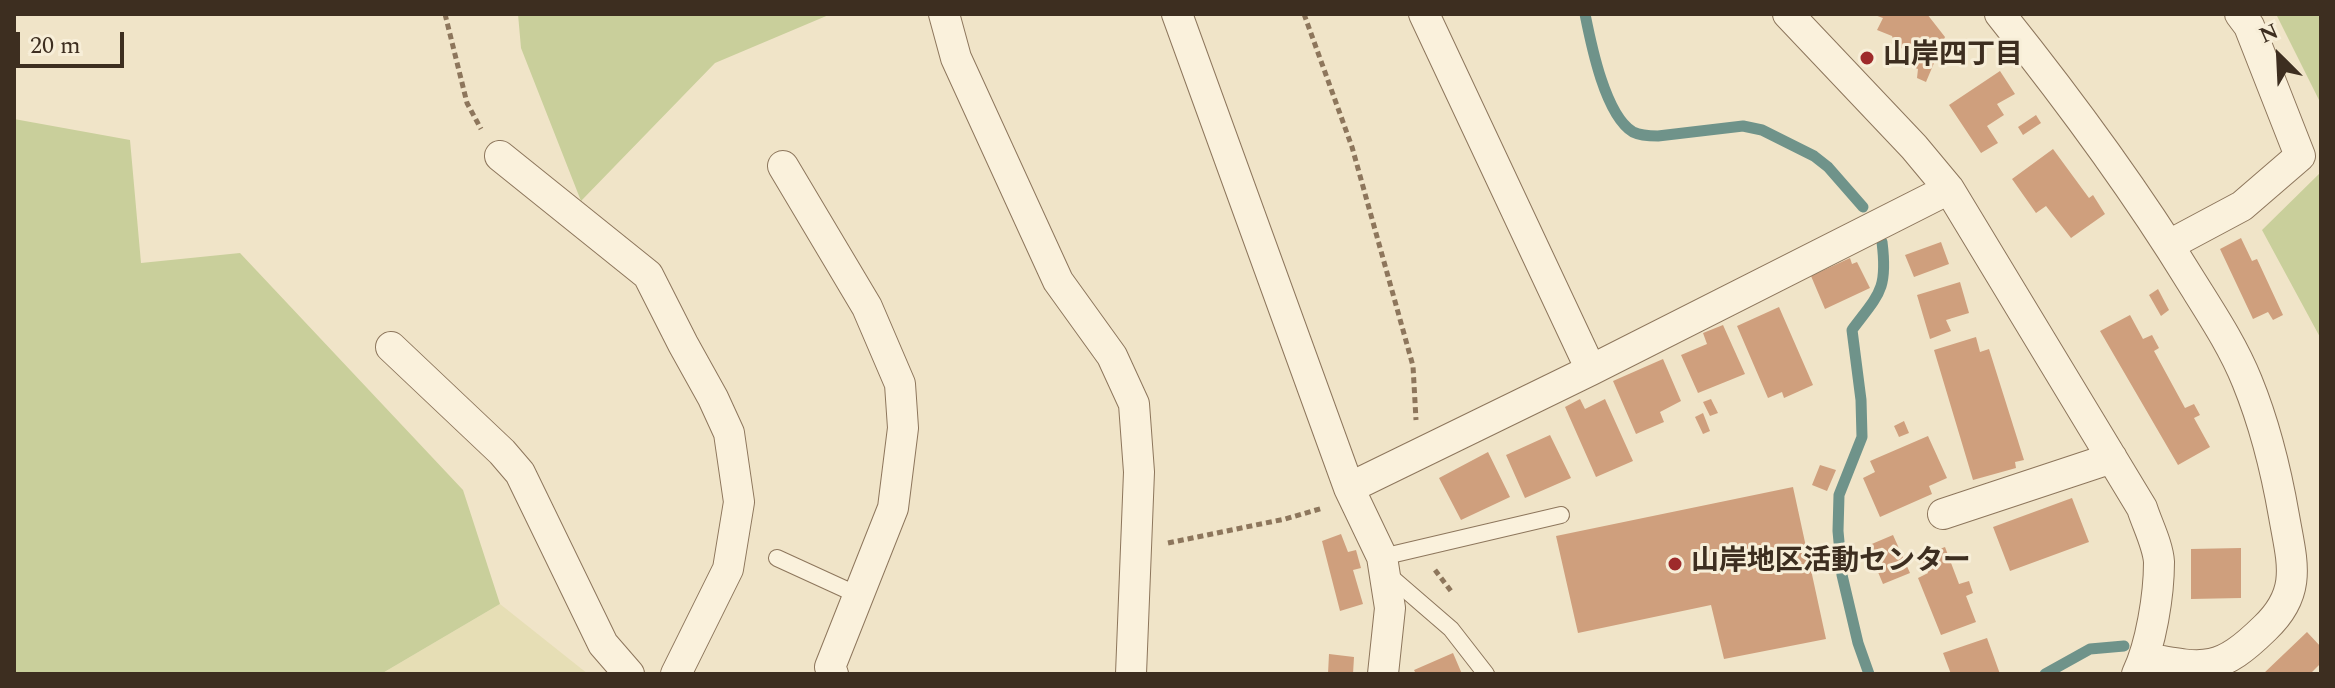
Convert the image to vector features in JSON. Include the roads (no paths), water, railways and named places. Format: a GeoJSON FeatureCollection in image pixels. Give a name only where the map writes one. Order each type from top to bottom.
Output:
{"type":"FeatureCollection","features":[{"type":"Feature","properties":{"kind":"street"},"geometry":{"type":"LineString","coordinates":[[944,14],[956,58],[1058,281],[1112,356],[1134,404],[1139,472],[1131,674]]}},
{"type":"Feature","properties":{"kind":"street"},"geometry":{"type":"LineString","coordinates":[[1177,14],[1340,497],[1383,564],[1390,608],[1383,674]]}},
{"type":"Feature","properties":{"kind":"street"},"geometry":{"type":"LineString","coordinates":[[1424,14],[1591,370]]}},
{"type":"Feature","properties":{"kind":"street"},"geometry":{"type":"LineString","coordinates":[[1788,14],[1914,147],[1949,189],[2142,508],[2159,560],[2155,604],[2141,666],[2194,667],[2219,663],[2243,649],[2272,622],[2307,570],[2246,379],[2225,337],[2169,245],[2059,88],[2000,14]]}},
{"type":"Feature","properties":{"kind":"street"},"geometry":{"type":"LineString","coordinates":[[2169,245],[2242,206],[2300,156],[2249,26],[2240,14]]}},
{"type":"Feature","properties":{"kind":"street"},"geometry":{"type":"LineString","coordinates":[[500,156],[648,275],[729,433],[739,502],[733,550],[728,569],[676,674]]}},
{"type":"Feature","properties":{"kind":"street"},"geometry":{"type":"LineString","coordinates":[[783,166],[867,307],[900,384],[903,428],[893,508],[830,667],[833,674]]}},
{"type":"Feature","properties":{"kind":"street"},"geometry":{"type":"LineString","coordinates":[[1340,497],[1949,189]]}},
{"type":"Feature","properties":{"kind":"street"},"geometry":{"type":"LineString","coordinates":[[391,347],[502,452],[520,473],[603,644],[629,674]]}},
{"type":"Feature","properties":{"kind":"street"},"geometry":{"type":"LineString","coordinates":[[1943,514],[2112,458]]}},
{"type":"Feature","properties":{"kind":"lane"},"geometry":{"type":"LineString","coordinates":[[1383,564],[1561,515]]}},
{"type":"Feature","properties":{"kind":"lane"},"geometry":{"type":"LineString","coordinates":[[777,558],[860,596]]}},
{"type":"Feature","properties":{"kind":"lane"},"geometry":{"type":"LineString","coordinates":[[1383,564],[1451,629],[1486,674]]}},
{"type":"Feature","properties":{"kind":"waterway"},"geometry":{"type":"LineString","coordinates":[[1585,14],[1595,60],[1607,95],[1623,123],[1633,132],[1658,136],[1743,126],[1762,130],[1814,156],[1828,167],[1863,207]]}},
{"type":"Feature","properties":{"kind":"waterway"},"geometry":{"type":"LineString","coordinates":[[1869,674],[1858,643],[1842,575],[1839,495],[1862,437],[1861,400],[1852,330],[1879,290],[1884,271],[1882,242]]}},
{"type":"Feature","properties":{"kind":"waterway"},"geometry":{"type":"LineString","coordinates":[[2045,674],[2090,649],[2124,646]]}},
{"type":"Feature","properties":{"kind":"place","name":"山岸四丁目"},"geometry":{"type":"Point","coordinates":[1867,58]}},
{"type":"Feature","properties":{"kind":"place","name":"山岸地区活動センター"},"geometry":{"type":"Point","coordinates":[1675,564]}}]}
